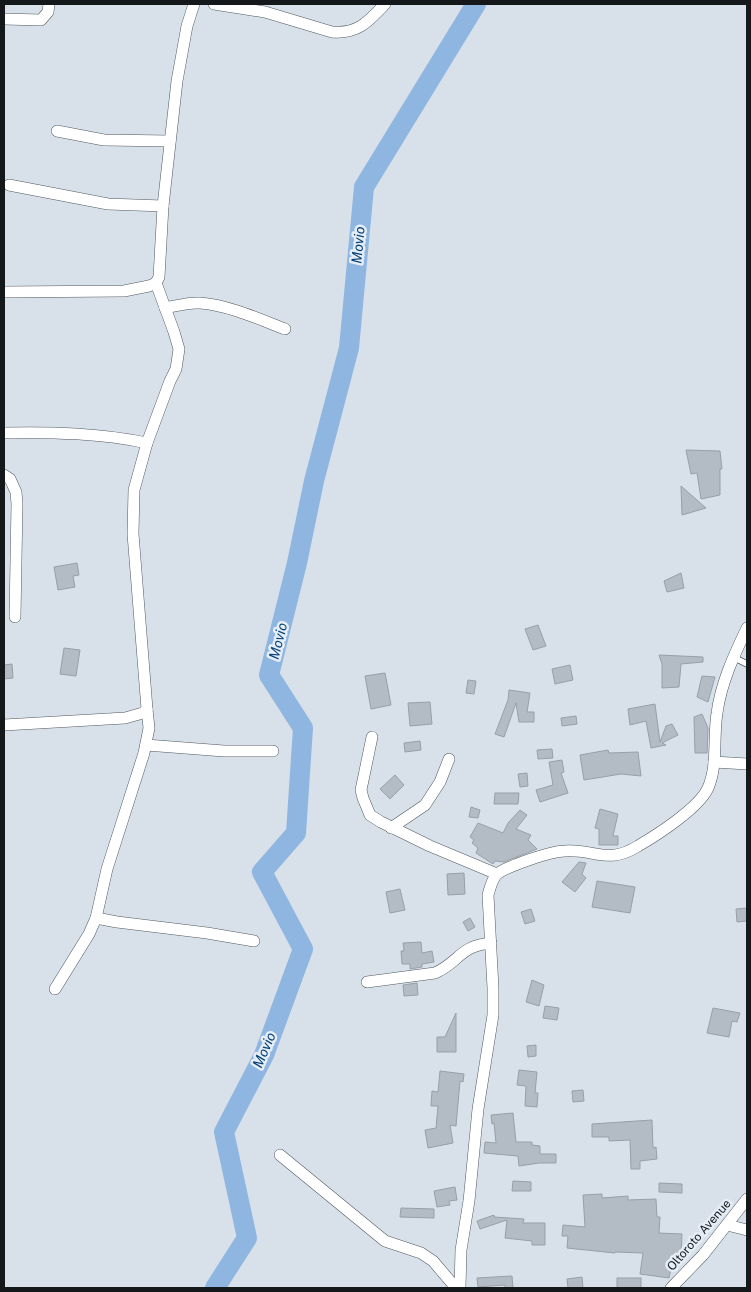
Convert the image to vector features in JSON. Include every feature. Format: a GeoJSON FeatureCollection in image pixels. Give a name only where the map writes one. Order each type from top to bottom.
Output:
{"type":"FeatureCollection","features":[{"type":"Feature","properties":{"kind":"street"},"geometry":{"type":"LineString","coordinates":[[4,19],[41,20],[48,12],[49,4]]}},
{"type":"Feature","properties":{"kind":"street"},"geometry":{"type":"LineString","coordinates":[[4,292],[124,291],[149,286],[160,277],[163,206],[170,141],[181,57],[187,26],[194,4]]}},
{"type":"Feature","properties":{"kind":"street"},"geometry":{"type":"LineString","coordinates":[[214,4],[266,12],[332,32],[342,33],[351,32],[364,25],[385,4]]}},
{"type":"Feature","properties":{"kind":"street"},"geometry":{"type":"LineString","coordinates":[[57,131],[104,140],[170,141]]}},
{"type":"Feature","properties":{"kind":"street"},"geometry":{"type":"LineString","coordinates":[[9,185],[114,205],[163,206]]}},
{"type":"Feature","properties":{"kind":"street"},"geometry":{"type":"LineString","coordinates":[[55,989],[89,934],[96,918],[107,869],[146,745],[148,728],[147,709],[132,534],[134,490],[147,442],[178,360],[179,349],[156,282]]}},
{"type":"Feature","properties":{"kind":"street"},"geometry":{"type":"LineString","coordinates":[[165,308],[199,303],[208,304],[247,314],[285,329]]}},
{"type":"Feature","properties":{"kind":"street"},"geometry":{"type":"LineString","coordinates":[[4,433],[87,434],[147,442]]}},
{"type":"Feature","properties":{"kind":"street"},"geometry":{"type":"LineString","coordinates":[[4,475],[10,479],[16,492],[16,617]]}},
{"type":"Feature","properties":{"kind":"street"},"geometry":{"type":"LineString","coordinates":[[460,1288],[462,1250],[478,1109],[493,1015],[488,895],[490,886],[497,874],[552,852],[566,850],[607,857],[622,854],[636,848],[682,816],[699,800],[707,790],[714,762],[717,713],[733,656],[747,628]]}},
{"type":"Feature","properties":{"kind":"street"},"geometry":{"type":"LineString","coordinates":[[4,725],[125,718],[143,713],[147,709]]}},
{"type":"Feature","properties":{"kind":"street"},"geometry":{"type":"LineString","coordinates":[[372,737],[362,781],[363,798],[370,815],[391,828],[497,874]]}},
{"type":"Feature","properties":{"kind":"street"},"geometry":{"type":"LineString","coordinates":[[146,745],[224,751],[273,751]]}},
{"type":"Feature","properties":{"kind":"street"},"geometry":{"type":"LineString","coordinates":[[391,828],[425,805],[440,782],[449,759]]}},
{"type":"Feature","properties":{"kind":"street"},"geometry":{"type":"LineString","coordinates":[[714,762],[747,764]]}},
{"type":"Feature","properties":{"kind":"street"},"geometry":{"type":"LineString","coordinates":[[96,918],[254,941]]}},
{"type":"Feature","properties":{"kind":"street"},"geometry":{"type":"LineString","coordinates":[[367,982],[435,973],[442,970],[472,946],[491,943]]}},
{"type":"Feature","properties":{"kind":"street"},"geometry":{"type":"LineString","coordinates":[[280,1154],[385,1241],[421,1253],[433,1261],[456,1288]]}},
{"type":"Feature","properties":{"kind":"street","name":"Oltoroto Avenue"},"geometry":{"type":"LineString","coordinates":[[670,1288],[703,1255],[747,1199]]}},
{"type":"Feature","properties":{"kind":"street"},"geometry":{"type":"LineString","coordinates":[[727,1225],[747,1230]]}},
{"type":"Feature","properties":{"kind":"lane"},"geometry":{"type":"LineString","coordinates":[[733,656],[747,664]]}},
{"type":"Feature","properties":{"kind":"building"},"geometry":{"type":"Polygon","coordinates":[[[686,450],[720,451],[722,469],[720,469],[720,495],[701,499],[697,473],[691,474],[686,450]]]}},
{"type":"Feature","properties":{"kind":"building"},"geometry":{"type":"Polygon","coordinates":[[[681,486],[706,508],[682,515],[681,486]]]}},
{"type":"Feature","properties":{"kind":"building"},"geometry":{"type":"Polygon","coordinates":[[[77,563],[79,575],[73,576],[75,587],[58,590],[54,567],[77,563]]]}},
{"type":"Feature","properties":{"kind":"building"},"geometry":{"type":"Polygon","coordinates":[[[681,573],[684,588],[667,592],[664,581],[681,573]]]}},
{"type":"Feature","properties":{"kind":"building"},"geometry":{"type":"Polygon","coordinates":[[[538,625],[546,646],[533,650],[525,629],[538,625]]]}},
{"type":"Feature","properties":{"kind":"building"},"geometry":{"type":"Polygon","coordinates":[[[64,648],[80,650],[76,676],[60,674],[64,648]]]}},
{"type":"Feature","properties":{"kind":"building"},"geometry":{"type":"Polygon","coordinates":[[[659,655],[703,657],[703,662],[681,664],[679,687],[662,688],[662,664],[659,655]]]}},
{"type":"Feature","properties":{"kind":"building"},"geometry":{"type":"Polygon","coordinates":[[[12,664],[13,678],[4,679],[4,665],[12,664]]]}},
{"type":"Feature","properties":{"kind":"building"},"geometry":{"type":"Polygon","coordinates":[[[570,665],[573,680],[555,684],[552,669],[570,665]]]}},
{"type":"Feature","properties":{"kind":"building"},"geometry":{"type":"Polygon","coordinates":[[[385,673],[391,705],[371,709],[365,676],[385,673]]]}},
{"type":"Feature","properties":{"kind":"building"},"geometry":{"type":"Polygon","coordinates":[[[702,676],[715,677],[708,702],[697,697],[702,676]]]}},
{"type":"Feature","properties":{"kind":"building"},"geometry":{"type":"Polygon","coordinates":[[[468,680],[476,681],[474,694],[466,693],[468,680]]]}},
{"type":"Feature","properties":{"kind":"building"},"geometry":{"type":"Polygon","coordinates":[[[509,690],[530,693],[527,712],[534,712],[534,722],[519,722],[516,703],[504,737],[495,734],[508,700],[509,690]]]}},
{"type":"Feature","properties":{"kind":"building"},"geometry":{"type":"Polygon","coordinates":[[[430,702],[432,724],[410,726],[408,703],[430,702]]]}},
{"type":"Feature","properties":{"kind":"building"},"geometry":{"type":"Polygon","coordinates":[[[655,704],[660,742],[666,726],[672,724],[678,735],[662,743],[666,745],[651,748],[646,721],[630,725],[628,709],[655,704]]]}},
{"type":"Feature","properties":{"kind":"building"},"geometry":{"type":"Polygon","coordinates":[[[702,714],[708,728],[707,753],[695,753],[694,717],[702,714]]]}},
{"type":"Feature","properties":{"kind":"building"},"geometry":{"type":"Polygon","coordinates":[[[576,716],[577,724],[562,726],[561,718],[576,716]]]}},
{"type":"Feature","properties":{"kind":"building"},"geometry":{"type":"Polygon","coordinates":[[[420,741],[421,750],[405,752],[404,743],[420,741]]]}},
{"type":"Feature","properties":{"kind":"building"},"geometry":{"type":"Polygon","coordinates":[[[552,749],[553,758],[538,759],[537,750],[552,749]]]}},
{"type":"Feature","properties":{"kind":"building"},"geometry":{"type":"Polygon","coordinates":[[[608,750],[609,753],[638,752],[641,776],[621,774],[584,780],[580,755],[608,750]]]}},
{"type":"Feature","properties":{"kind":"building"},"geometry":{"type":"Polygon","coordinates":[[[562,760],[564,772],[561,773],[568,793],[540,802],[536,790],[553,785],[549,762],[562,760]]]}},
{"type":"Feature","properties":{"kind":"building"},"geometry":{"type":"Polygon","coordinates":[[[527,773],[528,786],[520,787],[518,774],[527,773]]]}},
{"type":"Feature","properties":{"kind":"building"},"geometry":{"type":"Polygon","coordinates":[[[395,775],[404,785],[390,799],[380,789],[395,775]]]}},
{"type":"Feature","properties":{"kind":"building"},"geometry":{"type":"Polygon","coordinates":[[[495,793],[519,793],[518,804],[494,804],[495,793]]]}},
{"type":"Feature","properties":{"kind":"building"},"geometry":{"type":"Polygon","coordinates":[[[471,807],[480,810],[478,818],[469,817],[471,807]]]}},
{"type":"Feature","properties":{"kind":"building"},"geometry":{"type":"Polygon","coordinates":[[[600,809],[618,814],[613,836],[618,836],[618,845],[599,845],[599,829],[595,828],[600,809]]]}},
{"type":"Feature","properties":{"kind":"building"},"geometry":{"type":"Polygon","coordinates":[[[520,810],[527,815],[516,829],[531,835],[528,840],[537,849],[504,862],[495,861],[493,864],[476,853],[478,848],[472,843],[474,840],[470,837],[478,823],[503,833],[508,823],[520,810]]]}},
{"type":"Feature","properties":{"kind":"building"},"geometry":{"type":"Polygon","coordinates":[[[579,862],[586,863],[582,874],[586,878],[575,892],[562,882],[579,862]]]}},
{"type":"Feature","properties":{"kind":"building"},"geometry":{"type":"Polygon","coordinates":[[[464,873],[465,894],[448,895],[447,874],[464,873]]]}},
{"type":"Feature","properties":{"kind":"building"},"geometry":{"type":"Polygon","coordinates":[[[597,881],[635,887],[630,913],[592,907],[597,881]]]}},
{"type":"Feature","properties":{"kind":"building"},"geometry":{"type":"Polygon","coordinates":[[[400,889],[405,910],[390,913],[386,892],[400,889]]]}},
{"type":"Feature","properties":{"kind":"building"},"geometry":{"type":"Polygon","coordinates":[[[747,908],[747,921],[737,922],[736,909],[747,908]]]}},
{"type":"Feature","properties":{"kind":"building"},"geometry":{"type":"Polygon","coordinates":[[[531,909],[535,921],[525,924],[521,912],[531,909]]]}},
{"type":"Feature","properties":{"kind":"building"},"geometry":{"type":"Polygon","coordinates":[[[470,918],[475,927],[468,931],[463,922],[470,918]]]}},
{"type":"Feature","properties":{"kind":"building"},"geometry":{"type":"Polygon","coordinates":[[[421,942],[422,953],[432,951],[434,962],[410,969],[410,964],[402,964],[401,951],[404,951],[403,943],[421,942]]]}},
{"type":"Feature","properties":{"kind":"building"},"geometry":{"type":"Polygon","coordinates":[[[532,980],[544,985],[539,1006],[526,1002],[532,980]]]}},
{"type":"Feature","properties":{"kind":"building"},"geometry":{"type":"Polygon","coordinates":[[[417,983],[418,995],[404,996],[403,985],[417,983]]]}},
{"type":"Feature","properties":{"kind":"building"},"geometry":{"type":"Polygon","coordinates":[[[545,1006],[559,1008],[557,1020],[543,1018],[545,1006]]]}},
{"type":"Feature","properties":{"kind":"building"},"geometry":{"type":"Polygon","coordinates":[[[713,1008],[740,1013],[737,1022],[732,1021],[729,1037],[707,1033],[713,1008]]]}},
{"type":"Feature","properties":{"kind":"building"},"geometry":{"type":"Polygon","coordinates":[[[456,1013],[456,1052],[437,1052],[437,1037],[445,1037],[456,1013]]]}},
{"type":"Feature","properties":{"kind":"building"},"geometry":{"type":"Polygon","coordinates":[[[536,1045],[536,1056],[528,1057],[527,1046],[536,1045]]]}},
{"type":"Feature","properties":{"kind":"building"},"geometry":{"type":"Polygon","coordinates":[[[519,1070],[537,1072],[535,1093],[538,1093],[537,1107],[525,1106],[526,1086],[517,1085],[519,1070]]]}},
{"type":"Feature","properties":{"kind":"building"},"geometry":{"type":"Polygon","coordinates":[[[440,1071],[464,1074],[463,1082],[460,1081],[456,1126],[450,1125],[453,1143],[428,1148],[425,1130],[436,1128],[438,1106],[431,1106],[432,1091],[438,1092],[440,1071]]]}},
{"type":"Feature","properties":{"kind":"building"},"geometry":{"type":"Polygon","coordinates":[[[583,1090],[584,1101],[573,1102],[572,1091],[583,1090]]]}},
{"type":"Feature","properties":{"kind":"building"},"geometry":{"type":"Polygon","coordinates":[[[513,1113],[516,1142],[532,1142],[532,1145],[540,1146],[540,1154],[556,1154],[556,1163],[519,1166],[518,1156],[484,1153],[485,1142],[496,1143],[494,1123],[492,1124],[491,1115],[513,1113]]]}},
{"type":"Feature","properties":{"kind":"building"},"geometry":{"type":"Polygon","coordinates":[[[652,1120],[653,1148],[656,1147],[657,1159],[640,1161],[640,1169],[631,1169],[630,1140],[609,1141],[609,1137],[592,1137],[592,1124],[652,1120]]]}},
{"type":"Feature","properties":{"kind":"building"},"geometry":{"type":"Polygon","coordinates":[[[513,1181],[531,1182],[531,1191],[512,1191],[513,1181]]]}},
{"type":"Feature","properties":{"kind":"building"},"geometry":{"type":"Polygon","coordinates":[[[659,1183],[682,1184],[682,1193],[659,1192],[659,1183]]]}},
{"type":"Feature","properties":{"kind":"building"},"geometry":{"type":"Polygon","coordinates":[[[455,1187],[457,1200],[449,1201],[450,1205],[437,1207],[434,1191],[455,1187]]]}},
{"type":"Feature","properties":{"kind":"building"},"geometry":{"type":"Polygon","coordinates":[[[602,1194],[602,1198],[628,1196],[628,1200],[656,1199],[657,1217],[660,1217],[659,1233],[682,1234],[681,1256],[673,1256],[674,1268],[671,1269],[669,1278],[640,1274],[643,1253],[615,1253],[567,1248],[568,1236],[562,1236],[563,1225],[585,1227],[583,1195],[602,1194]]]}},
{"type":"Feature","properties":{"kind":"building"},"geometry":{"type":"Polygon","coordinates":[[[401,1208],[434,1209],[434,1218],[400,1217],[401,1208]]]}},
{"type":"Feature","properties":{"kind":"building"},"geometry":{"type":"Polygon","coordinates":[[[494,1215],[494,1217],[524,1219],[523,1223],[545,1223],[545,1245],[532,1245],[532,1241],[505,1238],[507,1220],[480,1229],[477,1221],[494,1215]]]}},
{"type":"Feature","properties":{"kind":"building"},"geometry":{"type":"Polygon","coordinates":[[[512,1276],[513,1288],[505,1288],[505,1285],[478,1287],[477,1278],[512,1276]]]}},
{"type":"Feature","properties":{"kind":"building"},"geometry":{"type":"Polygon","coordinates":[[[582,1277],[583,1288],[568,1288],[567,1279],[582,1277]]]}},
{"type":"Feature","properties":{"kind":"building"},"geometry":{"type":"Polygon","coordinates":[[[617,1278],[641,1278],[641,1288],[617,1288],[617,1278]]]}},
{"type":"Feature","properties":{"kind":"waterway","name":"Movio"},"geometry":{"type":"LineString","coordinates":[[215,1288],[247,1238],[224,1132],[264,1055],[303,949],[262,872],[296,833],[303,728],[269,675],[297,563],[314,481],[349,348],[364,187],[476,4]]}}]}
